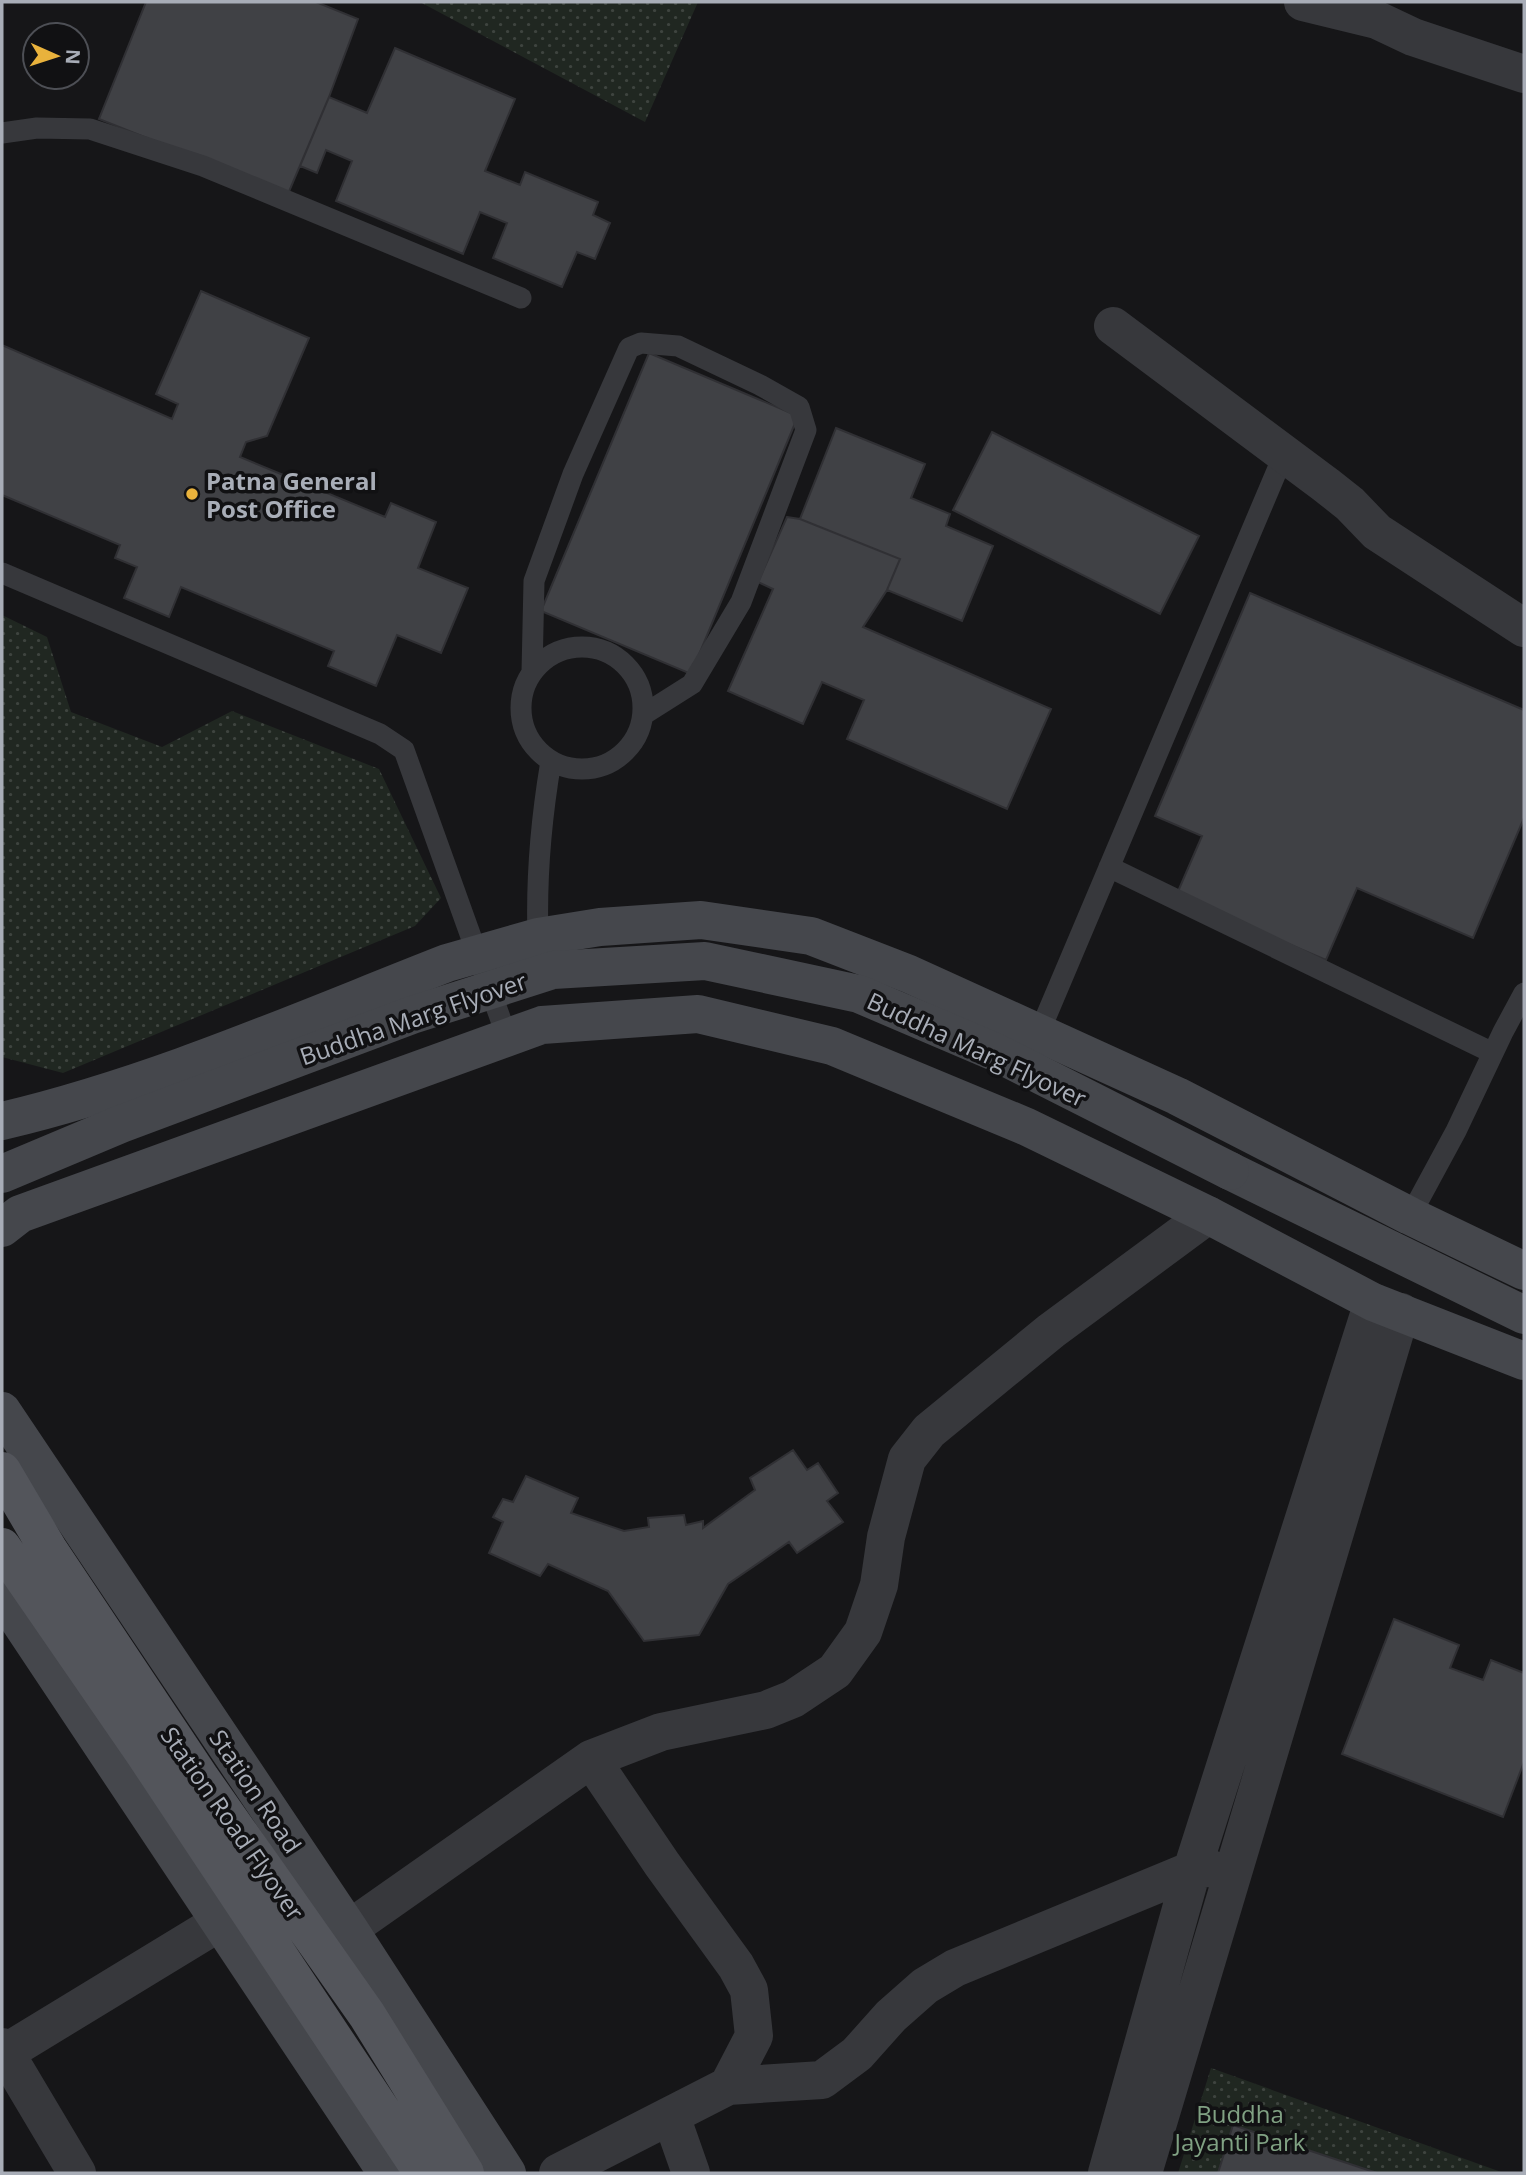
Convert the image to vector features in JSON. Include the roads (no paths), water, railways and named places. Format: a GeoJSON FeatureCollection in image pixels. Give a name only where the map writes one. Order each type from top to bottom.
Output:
{"type":"FeatureCollection","features":[{"type":"Feature","properties":{"kind":"main road"},"geometry":{"type":"LineString","coordinates":[[2,1121],[64,1107],[143,1080],[447,963],[538,937],[600,927],[701,920],[811,936],[909,974],[1177,1096],[1410,1216],[1524,1271]]}},
{"type":"Feature","properties":{"kind":"main road","name":"Buddha Marg Flyover"},"geometry":{"type":"LineString","coordinates":[[2,1174],[121,1124],[412,1015],[553,970],[705,961],[859,994],[995,1052],[1524,1315]]}},
{"type":"Feature","properties":{"kind":"main road"},"geometry":{"type":"LineString","coordinates":[[2,1228],[20,1214],[542,1024],[698,1014],[832,1046],[1027,1127],[1208,1215],[1387,1307],[1524,1361]]}},
{"type":"Feature","properties":{"kind":"main road","name":"Station Road"},"geometry":{"type":"LineString","coordinates":[[2,1411],[349,1929],[507,2173]]}},
{"type":"Feature","properties":{"kind":"main road","name":"Station Road Flyover"},"geometry":{"type":"LineString","coordinates":[[2,1471],[48,1549],[194,1768],[367,2015],[465,2173]]}},
{"type":"Feature","properties":{"kind":"main road","name":"Station Road Flyover"},"geometry":{"type":"LineString","coordinates":[[2,1547],[144,1753],[423,2173]]}},
{"type":"Feature","properties":{"kind":"main road"},"geometry":{"type":"LineString","coordinates":[[2,1595],[387,2173]]}},
{"type":"Feature","properties":{"kind":"street"},"geometry":{"type":"LineString","coordinates":[[1303,2],[1362,8],[1377,20],[1413,37],[1524,74]]}},
{"type":"Feature","properties":{"kind":"street"},"geometry":{"type":"LineString","coordinates":[[1113,326],[1350,504],[1377,531],[1524,628]]}},
{"type":"Feature","properties":{"kind":"street"},"geometry":{"type":"LineString","coordinates":[[349,1929],[591,1759],[661,1732],[766,1710],[793,1699],[835,1671],[863,1632],[879,1585],[886,1537],[907,1460],[929,1431],[1051,1331],[1208,1215]]}},
{"type":"Feature","properties":{"kind":"street"},"geometry":{"type":"LineString","coordinates":[[1143,2173],[1236,1865],[1387,1307]]}},
{"type":"Feature","properties":{"kind":"street"},"geometry":{"type":"LineString","coordinates":[[1107,2173],[1192,1870],[1387,1307]]}},
{"type":"Feature","properties":{"kind":"street"},"geometry":{"type":"LineString","coordinates":[[591,1759],[736,1966],[749,1990],[754,2036],[729,2086]]}},
{"type":"Feature","properties":{"kind":"street"},"geometry":{"type":"LineString","coordinates":[[558,2173],[729,2086],[822,2080],[857,2054],[891,2016],[925,1986],[955,1968],[1192,1870],[1236,1865]]}},
{"type":"Feature","properties":{"kind":"street"},"geometry":{"type":"LineString","coordinates":[[77,2173],[4,2050],[220,1922]]}},
{"type":"Feature","properties":{"kind":"street"},"geometry":{"type":"LineString","coordinates":[[671,2116],[691,2173]]}},
{"type":"Feature","properties":{"kind":"lane"},"geometry":{"type":"LineString","coordinates":[[2,133],[37,128],[90,128],[203,166],[522,298]]}},
{"type":"Feature","properties":{"kind":"lane"},"geometry":{"type":"LineString","coordinates":[[532,672],[534,581],[573,474],[617,372],[629,348],[641,343],[678,346],[799,407],[806,430],[741,602],[692,684],[643,715]]}},
{"type":"Feature","properties":{"kind":"lane"},"geometry":{"type":"LineString","coordinates":[[1039,1033],[1284,454]]}},
{"type":"Feature","properties":{"kind":"lane"},"geometry":{"type":"LineString","coordinates":[[2,573],[380,734],[404,750],[507,1037]]}},
{"type":"Feature","properties":{"kind":"lane"},"geometry":{"type":"LineString","coordinates":[[584,646],[604,650],[621,660],[635,676],[642,695],[643,715],[637,735],[625,751],[609,763],[589,769],[569,768],[551,761],[536,748],[525,731],[520,711],[523,691],[532,672],[546,658],[564,649],[584,646]]}},
{"type":"Feature","properties":{"kind":"lane"},"geometry":{"type":"LineString","coordinates":[[538,937],[536,883],[542,815],[551,761]]}},
{"type":"Feature","properties":{"kind":"lane"},"geometry":{"type":"LineString","coordinates":[[1110,867],[1493,1053]]}},
{"type":"Feature","properties":{"kind":"lane"},"geometry":{"type":"LineString","coordinates":[[1410,1216],[1523,998]]}},
{"type":"Feature","properties":{"kind":"place","name":"Patna General Post Office"},"geometry":{"type":"Point","coordinates":[192,494]}},
{"type":"Feature","properties":{"kind":"park label","name":"Buddha Jayanti Park"},"geometry":{"type":"Point","coordinates":[1240,2127]}}]}
